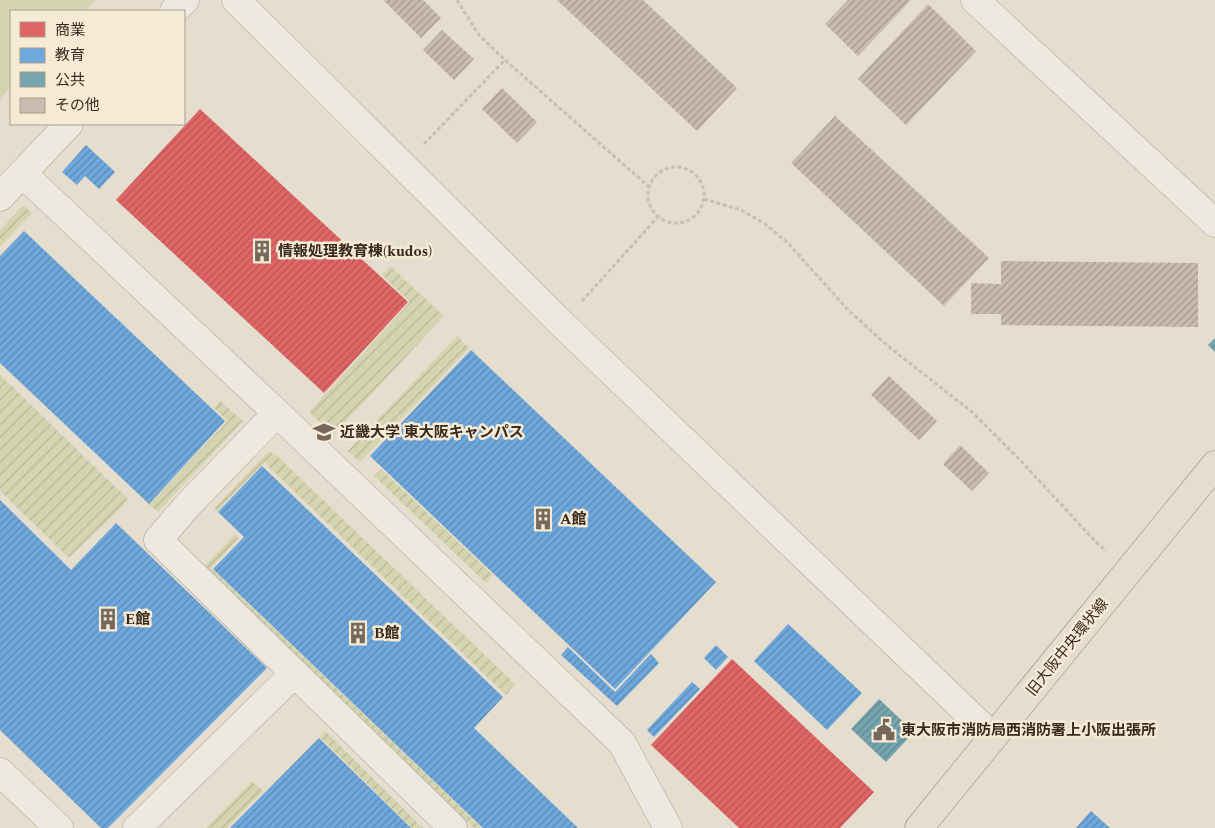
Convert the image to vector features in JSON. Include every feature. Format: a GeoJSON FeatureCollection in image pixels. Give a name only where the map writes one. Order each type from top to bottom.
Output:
{"type":"FeatureCollection","features":[{"type":"Feature","properties":{"kind":"main road","name":"旧大阪中央環状線"},"geometry":{"type":"LineString","coordinates":[[919,828],[1215,466]]}},
{"type":"Feature","properties":{"kind":"street"},"geometry":{"type":"LineString","coordinates":[[175,10],[185,0]]}},
{"type":"Feature","properties":{"kind":"street"},"geometry":{"type":"LineString","coordinates":[[236,0],[404,165],[561,324],[993,737]]}},
{"type":"Feature","properties":{"kind":"street"},"geometry":{"type":"LineString","coordinates":[[975,0],[1215,222]]}},
{"type":"Feature","properties":{"kind":"street"},"geometry":{"type":"LineString","coordinates":[[0,197],[68,125]]}},
{"type":"Feature","properties":{"kind":"street"},"geometry":{"type":"LineString","coordinates":[[23,174],[277,413],[622,743],[668,828]]}},
{"type":"Feature","properties":{"kind":"street"},"geometry":{"type":"LineString","coordinates":[[277,413],[187,506],[158,540],[453,828]]}},
{"type":"Feature","properties":{"kind":"street"},"geometry":{"type":"LineString","coordinates":[[137,828],[294,674]]}},
{"type":"Feature","properties":{"kind":"street"},"geometry":{"type":"LineString","coordinates":[[0,772],[59,828]]}},
{"type":"Feature","properties":{"kind":"path"},"geometry":{"type":"LineString","coordinates":[[457,0],[479,35],[648,186]]}},
{"type":"Feature","properties":{"kind":"path"},"geometry":{"type":"LineString","coordinates":[[404,165],[505,60]]}},
{"type":"Feature","properties":{"kind":"path"},"geometry":{"type":"LineString","coordinates":[[668,167],[682,167],[695,174],[703,185],[704,199],[699,213],[688,222],[672,224],[657,218],[651,210],[647,198],[648,186],[656,174],[668,167]]}},
{"type":"Feature","properties":{"kind":"path"},"geometry":{"type":"LineString","coordinates":[[704,199],[741,210],[764,223],[789,244],[848,310],[888,346],[972,412],[1021,461],[1094,540],[1129,571]]}},
{"type":"Feature","properties":{"kind":"path"},"geometry":{"type":"LineString","coordinates":[[561,324],[657,218]]}},
{"type":"Feature","properties":{"kind":"green space"},"geometry":{"type":"Polygon","coordinates":[[[0,0],[96,0],[86,10],[10,10],[10,88],[0,99],[0,0]]]}},
{"type":"Feature","properties":{"kind":"green space"},"geometry":{"type":"Polygon","coordinates":[[[23,205],[32,213],[0,247],[0,230],[23,205]]]}},
{"type":"Feature","properties":{"kind":"green space"},"geometry":{"type":"Polygon","coordinates":[[[390,266],[444,316],[333,435],[309,412],[410,302],[382,275],[390,266]]]}},
{"type":"Feature","properties":{"kind":"green space"},"geometry":{"type":"Polygon","coordinates":[[[457,336],[469,348],[360,462],[348,451],[457,336]]]}},
{"type":"Feature","properties":{"kind":"green space"},"geometry":{"type":"Polygon","coordinates":[[[0,375],[129,500],[69,558],[0,491],[0,375]]]}},
{"type":"Feature","properties":{"kind":"green space"},"geometry":{"type":"Polygon","coordinates":[[[220,401],[243,421],[158,512],[149,504],[228,421],[214,408],[220,401]]]}},
{"type":"Feature","properties":{"kind":"green space"},"geometry":{"type":"Polygon","coordinates":[[[270,452],[275,454],[515,684],[506,695],[264,462],[217,511],[214,508],[270,452]]]}},
{"type":"Feature","properties":{"kind":"green space"},"geometry":{"type":"Polygon","coordinates":[[[381,469],[493,575],[486,583],[374,476],[381,469]]]}},
{"type":"Feature","properties":{"kind":"green space"},"geometry":{"type":"Polygon","coordinates":[[[235,534],[239,538],[211,568],[482,828],[474,828],[203,568],[235,534]]]}},
{"type":"Feature","properties":{"kind":"green space"},"geometry":{"type":"Polygon","coordinates":[[[325,731],[423,828],[412,828],[320,737],[325,731]]]}},
{"type":"Feature","properties":{"kind":"green space"},"geometry":{"type":"Polygon","coordinates":[[[252,781],[263,791],[227,828],[206,828],[252,781]]]}},
{"type":"Feature","properties":{"kind":"building: 商業","name":"情報処理教育棟(kudos)"},"geometry":{"type":"Polygon","coordinates":[[[200,109],[408,302],[324,393],[116,200],[200,109]]]}},
{"type":"Feature","properties":{"kind":"building: 商業"},"geometry":{"type":"Polygon","coordinates":[[[732,659],[874,792],[840,828],[739,828],[651,745],[732,659]]]}},
{"type":"Feature","properties":{"kind":"building: 教育"},"geometry":{"type":"Polygon","coordinates":[[[86,145],[115,172],[99,189],[85,176],[77,185],[62,172],[86,145]]]}},
{"type":"Feature","properties":{"kind":"building: 教育"},"geometry":{"type":"Polygon","coordinates":[[[24,231],[225,421],[149,504],[0,363],[0,256],[24,231]]]}},
{"type":"Feature","properties":{"kind":"building: 教育","name":"A館"},"geometry":{"type":"Polygon","coordinates":[[[471,350],[716,582],[615,689],[370,456],[471,350]]]}},
{"type":"Feature","properties":{"kind":"building: 教育","name":"B館"},"geometry":{"type":"Polygon","coordinates":[[[262,466],[503,697],[474,728],[578,828],[483,828],[213,569],[244,537],[218,512],[262,466]]]}},
{"type":"Feature","properties":{"kind":"building: 教育","name":"E館"},"geometry":{"type":"Polygon","coordinates":[[[0,500],[71,570],[116,523],[267,668],[108,828],[101,828],[0,730],[0,500]]]}},
{"type":"Feature","properties":{"kind":"building: 教育"},"geometry":{"type":"Polygon","coordinates":[[[788,624],[862,693],[827,730],[754,661],[788,624]]]}},
{"type":"Feature","properties":{"kind":"building: 教育"},"geometry":{"type":"Polygon","coordinates":[[[716,645],[728,657],[716,670],[704,658],[716,645]]]}},
{"type":"Feature","properties":{"kind":"building: 教育"},"geometry":{"type":"Polygon","coordinates":[[[568,647],[615,692],[651,654],[659,663],[617,706],[561,655],[568,647]]]}},
{"type":"Feature","properties":{"kind":"building: 教育"},"geometry":{"type":"Polygon","coordinates":[[[692,682],[700,689],[654,737],[647,730],[692,682]]]}},
{"type":"Feature","properties":{"kind":"building: 教育"},"geometry":{"type":"Polygon","coordinates":[[[319,738],[411,828],[230,828],[319,738]]]}},
{"type":"Feature","properties":{"kind":"building: 教育"},"geometry":{"type":"Polygon","coordinates":[[[1091,811],[1110,828],[1076,828],[1091,811]]]}},
{"type":"Feature","properties":{"kind":"building: 公共"},"geometry":{"type":"Polygon","coordinates":[[[1215,338],[1215,352],[1208,345],[1215,338]]]}},
{"type":"Feature","properties":{"kind":"building: 公共"},"geometry":{"type":"Polygon","coordinates":[[[879,699],[914,732],[886,762],[851,729],[879,699]]]}},
{"type":"Feature","properties":{"kind":"building: その他"},"geometry":{"type":"Polygon","coordinates":[[[383,0],[423,0],[441,18],[421,38],[383,0]]]}},
{"type":"Feature","properties":{"kind":"building: その他"},"geometry":{"type":"Polygon","coordinates":[[[557,0],[643,0],[737,88],[697,131],[557,0]]]}},
{"type":"Feature","properties":{"kind":"building: その他"},"geometry":{"type":"Polygon","coordinates":[[[848,0],[911,0],[858,56],[825,24],[848,0]]]}},
{"type":"Feature","properties":{"kind":"building: その他"},"geometry":{"type":"Polygon","coordinates":[[[928,4],[976,51],[906,125],[858,79],[928,4]]]}},
{"type":"Feature","properties":{"kind":"building: その他"},"geometry":{"type":"Polygon","coordinates":[[[442,30],[474,59],[454,80],[423,50],[442,30]]]}},
{"type":"Feature","properties":{"kind":"building: その他"},"geometry":{"type":"Polygon","coordinates":[[[502,88],[537,122],[517,143],[482,109],[502,88]]]}},
{"type":"Feature","properties":{"kind":"building: その他"},"geometry":{"type":"Polygon","coordinates":[[[835,116],[989,258],[944,306],[791,163],[835,116]]]}},
{"type":"Feature","properties":{"kind":"building: その他"},"geometry":{"type":"Polygon","coordinates":[[[1001,261],[1198,263],[1198,327],[1001,325],[1001,314],[971,314],[971,283],[1001,284],[1001,261]]]}},
{"type":"Feature","properties":{"kind":"building: その他"},"geometry":{"type":"Polygon","coordinates":[[[889,376],[937,421],[919,440],[871,395],[889,376]]]}},
{"type":"Feature","properties":{"kind":"building: その他"},"geometry":{"type":"Polygon","coordinates":[[[960,445],[989,473],[972,491],[943,464],[960,445]]]}},
{"type":"Feature","properties":{"kind":"place","name":"情報処理教育棟(kudos)"},"geometry":{"type":"Point","coordinates":[262,251]}},
{"type":"Feature","properties":{"kind":"place","name":"近畿大学 東大阪キャンパス"},"geometry":{"type":"Point","coordinates":[324,432]}},
{"type":"Feature","properties":{"kind":"place","name":"A館"},"geometry":{"type":"Point","coordinates":[543,519]}},
{"type":"Feature","properties":{"kind":"place","name":"E館"},"geometry":{"type":"Point","coordinates":[108,619]}},
{"type":"Feature","properties":{"kind":"place","name":"B館"},"geometry":{"type":"Point","coordinates":[358,633]}},
{"type":"Feature","properties":{"kind":"place","name":"東大阪市消防局西消防署上小阪出張所"},"geometry":{"type":"Point","coordinates":[884,730]}}]}
